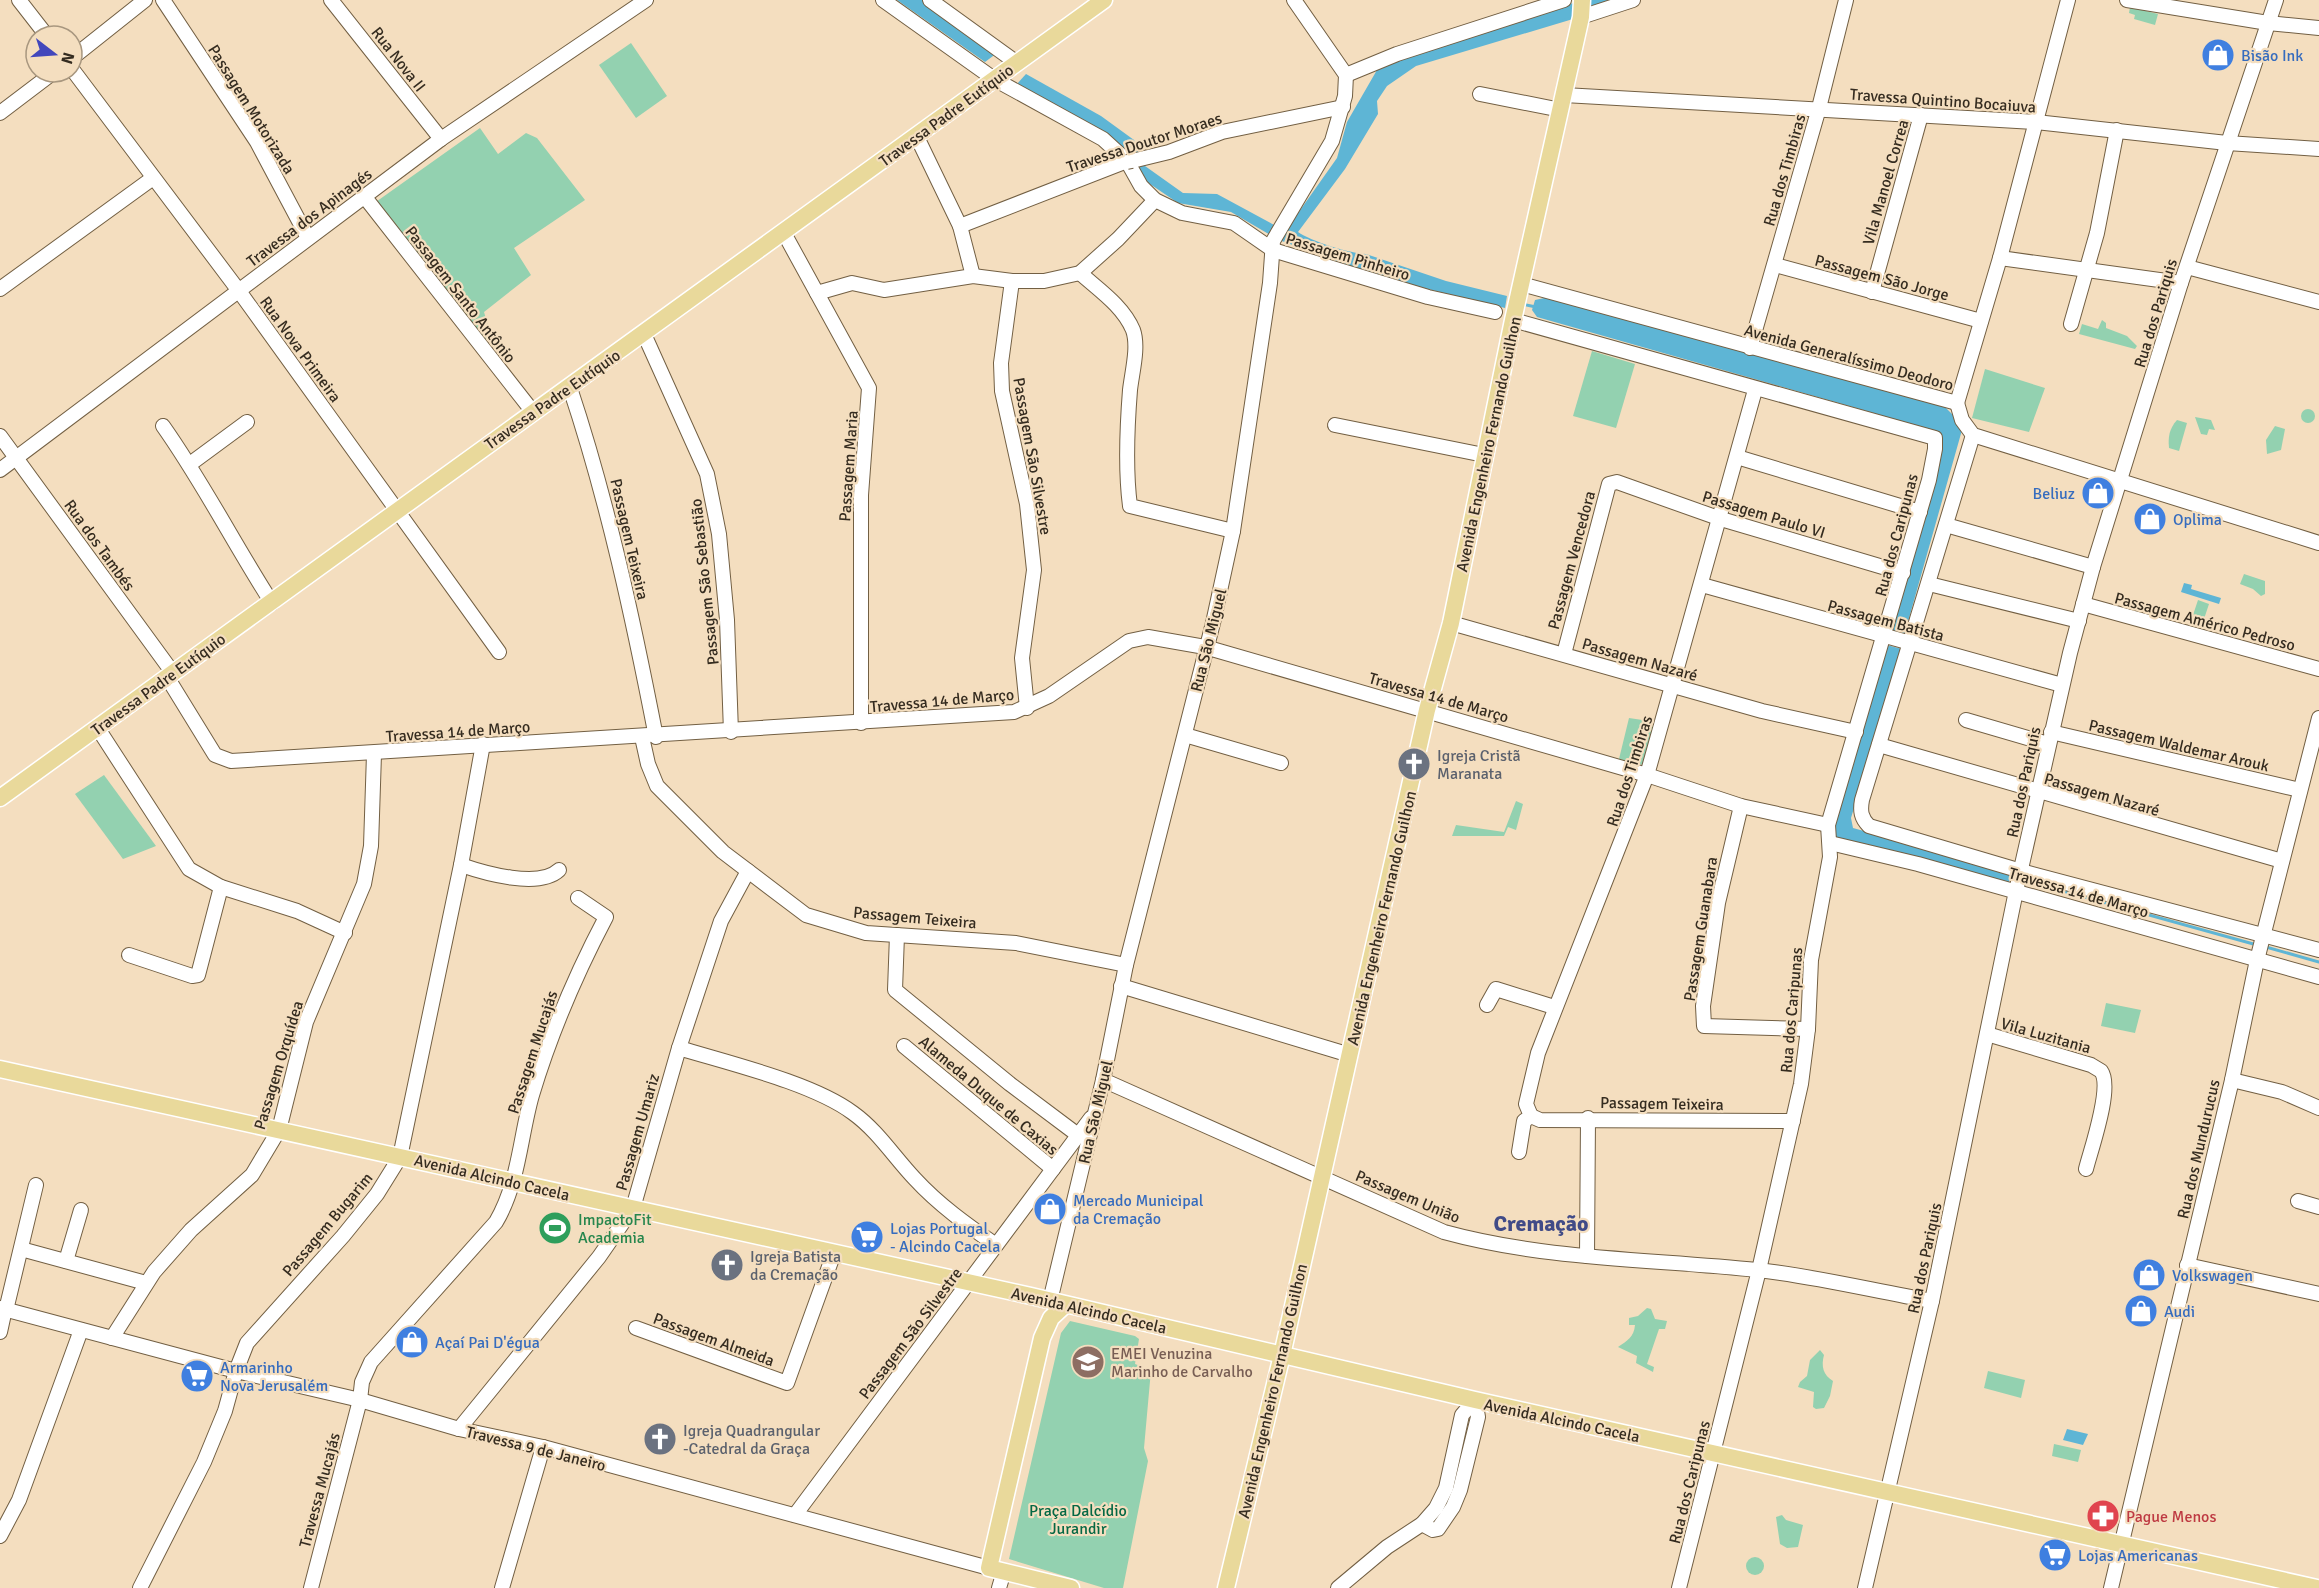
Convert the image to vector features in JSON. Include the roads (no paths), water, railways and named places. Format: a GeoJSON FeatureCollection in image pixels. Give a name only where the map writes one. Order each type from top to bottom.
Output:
{"type":"FeatureCollection","features":[{"type":"Feature","properties":{"kind":"main road","name":"Avenida Engenheiro Fernando Guilhon"},"geometry":{"type":"LineString","coordinates":[[1226,1588],[1282,1355],[1427,710],[1451,623],[1484,455],[1581,17],[1582,0]]}},
{"type":"Feature","properties":{"kind":"main road","name":"Travessa Padre Eutíquio"},"geometry":{"type":"LineString","coordinates":[[0,798],[917,137],[1099,1]]}},
{"type":"Feature","properties":{"kind":"main road","name":"Avenida Alcindo Cacela"},"geometry":{"type":"LineString","coordinates":[[0,1069],[969,1282],[1475,1400],[2317,1588]]}},
{"type":"Feature","properties":{"kind":"main road","name":"Rua São Miguel"},"geometry":{"type":"LineString","coordinates":[[996,1570],[1042,1338],[1042,1317],[1031,1296]]}},
{"type":"Feature","properties":{"kind":"main road","name":"Rua São Miguel"},"geometry":{"type":"LineString","coordinates":[[1042,1338],[1058,1303]]}},
{"type":"Feature","properties":{"kind":"main road","name":"Travessa 9 de Janeiro"},"geometry":{"type":"LineString","coordinates":[[996,1570],[1071,1588]]}},
{"type":"Feature","properties":{"kind":"street"},"geometry":{"type":"LineString","coordinates":[[19,0],[38,24]]}},
{"type":"Feature","properties":{"kind":"street"},"geometry":{"type":"LineString","coordinates":[[84,48],[145,0]]}},
{"type":"Feature","properties":{"kind":"street","name":"Passagem Motorizada"},"geometry":{"type":"LineString","coordinates":[[163,0],[257,142],[308,238]]}},
{"type":"Feature","properties":{"kind":"street","name":"Rua Nova II"},"geometry":{"type":"LineString","coordinates":[[331,0],[441,139]]}},
{"type":"Feature","properties":{"kind":"street","name":"Travessa dos Apinagés"},"geometry":{"type":"LineString","coordinates":[[0,470],[441,139],[646,0]]}},
{"type":"Feature","properties":{"kind":"street"},"geometry":{"type":"LineString","coordinates":[[884,0],[994,79]]}},
{"type":"Feature","properties":{"kind":"street"},"geometry":{"type":"LineString","coordinates":[[930,0],[1017,63]]}},
{"type":"Feature","properties":{"kind":"street"},"geometry":{"type":"LineString","coordinates":[[1294,0],[1346,75],[1397,54],[1564,0]]}},
{"type":"Feature","properties":{"kind":"street"},"geometry":{"type":"LineString","coordinates":[[1581,17],[1632,0]]}},
{"type":"Feature","properties":{"kind":"street","name":"Rua dos Timbiras"},"geometry":{"type":"LineString","coordinates":[[1750,348],[1819,108],[1846,0]]}},
{"type":"Feature","properties":{"kind":"street"},"geometry":{"type":"LineString","coordinates":[[1957,402],[2000,258],[2068,0]]}},
{"type":"Feature","properties":{"kind":"street"},"geometry":{"type":"LineString","coordinates":[[2127,0],[2268,23],[2319,28]]}},
{"type":"Feature","properties":{"kind":"street","name":"Rua dos Pariquis"},"geometry":{"type":"LineString","coordinates":[[1865,1588],[1932,1301],[2020,871],[2062,685],[2093,567],[2181,283],[2276,0]]}},
{"type":"Feature","properties":{"kind":"street","name":"Rua São Miguel"},"geometry":{"type":"LineString","coordinates":[[1058,1303],[1121,986],[1205,647],[1214,623],[1233,531],[1275,239],[1332,141],[1343,107],[1346,75]]}},
{"type":"Feature","properties":{"kind":"street","name":"Passagem Pinheiro"},"geometry":{"type":"LineString","coordinates":[[994,79],[1097,135],[1129,161],[1141,186],[1155,200],[1182,213],[1233,223],[1428,297],[1495,312]]}},
{"type":"Feature","properties":{"kind":"street"},"geometry":{"type":"LineString","coordinates":[[0,113],[38,84]]}},
{"type":"Feature","properties":{"kind":"street","name":"Rua Nova Primeira"},"geometry":{"type":"LineString","coordinates":[[83,84],[239,291],[498,652]]}},
{"type":"Feature","properties":{"kind":"street","name":"Travessa Quintino Bocaiuva"},"geometry":{"type":"LineString","coordinates":[[1480,94],[1562,103],[1819,108],[2036,122],[2319,149]]}},
{"type":"Feature","properties":{"kind":"street","name":"Travessa Doutor Moraes"},"geometry":{"type":"LineString","coordinates":[[960,225],[1129,161],[1169,152],[1222,132],[1343,107]]}},
{"type":"Feature","properties":{"kind":"street","name":"Vila Manoel Correa"},"geometry":{"type":"LineString","coordinates":[[1872,292],[1921,115]]}},
{"type":"Feature","properties":{"kind":"street"},"geometry":{"type":"LineString","coordinates":[[2071,324],[2087,272],[2117,130]]}},
{"type":"Feature","properties":{"kind":"street"},"geometry":{"type":"LineString","coordinates":[[917,137],[960,225],[973,276]]}},
{"type":"Feature","properties":{"kind":"street"},"geometry":{"type":"LineString","coordinates":[[0,289],[153,178]]}},
{"type":"Feature","properties":{"kind":"street","name":"Passagem Santo Antônio"},"geometry":{"type":"LineString","coordinates":[[363,196],[533,412]]}},
{"type":"Feature","properties":{"kind":"street"},"geometry":{"type":"LineString","coordinates":[[817,293],[852,283],[884,290],[973,276],[1012,281],[1044,281],[1080,273],[1118,239],[1155,200]]}},
{"type":"Feature","properties":{"kind":"street","name":"Passagem Maria"},"geometry":{"type":"LineString","coordinates":[[784,233],[869,388],[861,495],[861,723]]}},
{"type":"Feature","properties":{"kind":"street"},"geometry":{"type":"LineString","coordinates":[[2000,258],[2087,272],[2181,283]]}},
{"type":"Feature","properties":{"kind":"street","name":"Passagem São Jorge"},"geometry":{"type":"LineString","coordinates":[[1775,265],[1981,321]]}},
{"type":"Feature","properties":{"kind":"street"},"geometry":{"type":"LineString","coordinates":[[2187,267],[2319,302]]}},
{"type":"Feature","properties":{"kind":"street"},"geometry":{"type":"LineString","coordinates":[[1080,273],[1119,308],[1135,339],[1128,414],[1127,468],[1130,506],[1233,531]]}},
{"type":"Feature","properties":{"kind":"street","name":"Passagem São Silvestre"},"geometry":{"type":"LineString","coordinates":[[1012,281],[1001,363],[1002,391],[1027,504],[1034,570],[1022,658],[1027,708]]}},
{"type":"Feature","properties":{"kind":"street","name":"Avenida Generalíssimo Deodoro"},"geometry":{"type":"LineString","coordinates":[[1521,284],[1750,348],[1957,402],[1962,420],[1973,435]]}},
{"type":"Feature","properties":{"kind":"street"},"geometry":{"type":"LineString","coordinates":[[1513,320],[1755,390]]}},
{"type":"Feature","properties":{"kind":"street","name":"Passagem São Sebastião"},"geometry":{"type":"LineString","coordinates":[[644,334],[707,474],[718,534],[728,620],[731,732]]}},
{"type":"Feature","properties":{"kind":"street","name":"Passagem Teixeira"},"geometry":{"type":"LineString","coordinates":[[570,387],[593,456],[609,518],[649,737],[648,764],[657,786],[698,830],[806,915],[847,929],[1016,942],[1126,965]]}},
{"type":"Feature","properties":{"kind":"street","name":"Rua dos Timbiras"},"geometry":{"type":"LineString","coordinates":[[1519,1152],[1524,1121],[1531,1116],[1526,1104],[1538,1053],[1554,1007],[1647,774],[1721,519],[1755,390]]}},
{"type":"Feature","properties":{"kind":"street","name":"Rua dos Caripunas"},"geometry":{"type":"LineString","coordinates":[[1679,1588],[1759,1270],[1793,1121],[1808,1029],[1811,960],[1828,865],[1830,843],[1828,825],[1903,573],[1935,449],[1935,438],[1755,390]]}},
{"type":"Feature","properties":{"kind":"street"},"geometry":{"type":"LineString","coordinates":[[190,464],[247,422]]}},
{"type":"Feature","properties":{"kind":"street"},"geometry":{"type":"LineString","coordinates":[[1335,425],[1484,455]]}},
{"type":"Feature","properties":{"kind":"street"},"geometry":{"type":"LineString","coordinates":[[163,426],[190,464],[272,603]]}},
{"type":"Feature","properties":{"kind":"street"},"geometry":{"type":"LineString","coordinates":[[1879,746],[1973,435],[2319,543]]}},
{"type":"Feature","properties":{"kind":"street","name":"Rua dos Tambés"},"geometry":{"type":"LineString","coordinates":[[0,436],[170,675]]}},
{"type":"Feature","properties":{"kind":"street"},"geometry":{"type":"LineString","coordinates":[[1737,457],[1920,512]]}},
{"type":"Feature","properties":{"kind":"street","name":"Passagem Paulo VI"},"geometry":{"type":"LineString","coordinates":[[1617,482],[1721,519],[1903,573]]}},
{"type":"Feature","properties":{"kind":"street","name":"Passagem Vencedora"},"geometry":{"type":"LineString","coordinates":[[1564,654],[1609,484],[1617,482]]}},
{"type":"Feature","properties":{"kind":"street"},"geometry":{"type":"LineString","coordinates":[[1947,525],[2093,567]]}},
{"type":"Feature","properties":{"kind":"street"},"geometry":{"type":"LineString","coordinates":[[1929,584],[2079,621]]}},
{"type":"Feature","properties":{"kind":"street","name":"Passagem Batista"},"geometry":{"type":"LineString","coordinates":[[1702,585],[2062,685]]}},
{"type":"Feature","properties":{"kind":"street","name":"Passagem Américo Pedroso"},"geometry":{"type":"LineString","coordinates":[[2083,604],[2319,669]]}},
{"type":"Feature","properties":{"kind":"street","name":"Passagem Nazaré"},"geometry":{"type":"LineString","coordinates":[[1451,623],[1762,711],[1856,732]]}},
{"type":"Feature","properties":{"kind":"street","name":"Travessa 14 de Março"},"geometry":{"type":"LineString","coordinates":[[170,675],[215,756],[222,760],[374,754],[483,744],[649,737],[996,714],[1027,708],[1049,696],[1129,641],[1148,637],[1205,647],[1647,774],[1741,806],[1828,825]]}},
{"type":"Feature","properties":{"kind":"street","name":"Rua dos Mundurucus"},"geometry":{"type":"LineString","coordinates":[[2111,1588],[2232,1080],[2257,960],[2300,790],[2314,761],[2319,718]]}},
{"type":"Feature","properties":{"kind":"street","name":"Passagem Waldemar Arouk"},"geometry":{"type":"LineString","coordinates":[[1966,720],[2300,790]]}},
{"type":"Feature","properties":{"kind":"street"},"geometry":{"type":"LineString","coordinates":[[97,727],[189,869],[221,887],[297,911],[345,933]]}},
{"type":"Feature","properties":{"kind":"street"},"geometry":{"type":"LineString","coordinates":[[1185,735],[1281,763]]}},
{"type":"Feature","properties":{"kind":"street","name":"Passagem Bugarim"},"geometry":{"type":"LineString","coordinates":[[140,1588],[204,1462],[225,1411],[236,1371],[247,1343],[377,1194],[400,1156],[461,865],[483,744]]}},
{"type":"Feature","properties":{"kind":"street","name":"Travessa 14 de Março"},"geometry":{"type":"LineString","coordinates":[[1879,746],[1860,808],[1863,819],[1869,826],[2020,871],[2319,950]]}},
{"type":"Feature","properties":{"kind":"street","name":"Passagem Nazaré"},"geometry":{"type":"LineString","coordinates":[[1879,746],[2037,793],[2282,861]]}},
{"type":"Feature","properties":{"kind":"street","name":"Passagem Orquídea"},"geometry":{"type":"LineString","coordinates":[[112,1338],[146,1283],[191,1230],[252,1175],[279,1130],[306,1022],[364,884],[371,846],[374,754]]}},
{"type":"Feature","properties":{"kind":"street","name":"Passagem Guanabara"},"geometry":{"type":"LineString","coordinates":[[1741,806],[1718,903],[1703,1006],[1704,1026],[1808,1029]]}},
{"type":"Feature","properties":{"kind":"street","name":"Travessa 14 de Março"},"geometry":{"type":"LineString","coordinates":[[1830,843],[2016,891],[2319,977]]}},
{"type":"Feature","properties":{"kind":"street"},"geometry":{"type":"LineString","coordinates":[[461,865],[495,876],[532,878],[554,875],[559,870]]}},
{"type":"Feature","properties":{"kind":"street","name":"Passagem Umariz"},"geometry":{"type":"LineString","coordinates":[[459,1429],[599,1257],[633,1208],[678,1048],[721,921],[748,871]]}},
{"type":"Feature","properties":{"kind":"street"},"geometry":{"type":"LineString","coordinates":[[129,955],[192,976],[198,975],[221,887]]}},
{"type":"Feature","properties":{"kind":"street","name":"Passagem Mucajás"},"geometry":{"type":"LineString","coordinates":[[360,1400],[362,1382],[371,1362],[496,1222],[508,1202],[532,1096],[559,1014],[606,916],[578,898]]}},
{"type":"Feature","properties":{"kind":"street"},"geometry":{"type":"LineString","coordinates":[[897,934],[898,959],[895,990],[1010,1084],[1078,1135]]}},
{"type":"Feature","properties":{"kind":"street"},"geometry":{"type":"LineString","coordinates":[[1121,986],[1350,1055]]}},
{"type":"Feature","properties":{"kind":"street"},"geometry":{"type":"LineString","coordinates":[[1487,1005],[1496,989],[1554,1007]]}},
{"type":"Feature","properties":{"kind":"street","name":"Vila Luzitania"},"geometry":{"type":"LineString","coordinates":[[1987,1035],[2091,1065],[2101,1071],[2105,1082],[2102,1103],[2086,1169]]}},
{"type":"Feature","properties":{"kind":"street","name":"Alameda Duque de Caxias"},"geometry":{"type":"LineString","coordinates":[[904,1046],[1053,1169]]}},
{"type":"Feature","properties":{"kind":"street"},"geometry":{"type":"LineString","coordinates":[[678,1048],[764,1075],[838,1102],[875,1131],[915,1180],[958,1219],[996,1245]]}},
{"type":"Feature","properties":{"kind":"street","name":"Passagem União"},"geometry":{"type":"LineString","coordinates":[[1103,1080],[1444,1232],[1466,1238],[1587,1256],[1759,1270],[1932,1301]]}},
{"type":"Feature","properties":{"kind":"street"},"geometry":{"type":"LineString","coordinates":[[2232,1080],[2282,1092],[2319,1108]]}},
{"type":"Feature","properties":{"kind":"street","name":"Passagem São Silvestre"},"geometry":{"type":"LineString","coordinates":[[795,1515],[1095,1114]]}},
{"type":"Feature","properties":{"kind":"street","name":"Passagem Teixeira"},"geometry":{"type":"LineString","coordinates":[[1531,1116],[1540,1120],[1588,1118],[1793,1121]]}},
{"type":"Feature","properties":{"kind":"street"},"geometry":{"type":"LineString","coordinates":[[1587,1256],[1588,1118]]}},
{"type":"Feature","properties":{"kind":"street"},"geometry":{"type":"LineString","coordinates":[[0,1332],[36,1185]]}},
{"type":"Feature","properties":{"kind":"street"},"geometry":{"type":"LineString","coordinates":[[2298,1201],[2319,1207]]}},
{"type":"Feature","properties":{"kind":"street"},"geometry":{"type":"LineString","coordinates":[[66,1261],[81,1210]]}},
{"type":"Feature","properties":{"kind":"street"},"geometry":{"type":"LineString","coordinates":[[21,1249],[146,1283]]}},
{"type":"Feature","properties":{"kind":"street","name":"Passagem Almeida"},"geometry":{"type":"LineString","coordinates":[[636,1328],[787,1383],[834,1252]]}},
{"type":"Feature","properties":{"kind":"street"},"geometry":{"type":"LineString","coordinates":[[2187,1265],[2319,1294]]}},
{"type":"Feature","properties":{"kind":"street","name":"Travessa 9 de Janeiro"},"geometry":{"type":"LineString","coordinates":[[4,1309],[236,1371],[360,1400],[459,1429],[543,1447],[996,1570]]}},
{"type":"Feature","properties":{"kind":"street"},"geometry":{"type":"LineString","coordinates":[[0,1536],[19,1500],[81,1330]]}},
{"type":"Feature","properties":{"kind":"street","name":"Travessa Mucajás"},"geometry":{"type":"LineString","coordinates":[[311,1588],[360,1400]]}},
{"type":"Feature","properties":{"kind":"street"},"geometry":{"type":"LineString","coordinates":[[1338,1588],[1387,1547],[1422,1524],[1433,1530],[1440,1527],[1458,1498],[1478,1418],[1475,1400]]}},
{"type":"Feature","properties":{"kind":"street"},"geometry":{"type":"LineString","coordinates":[[502,1588],[543,1447]]}},
{"type":"Feature","properties":{"kind":"street","name":"Rua São Miguel"},"geometry":{"type":"LineString","coordinates":[[996,1570],[999,1588]]}},
{"type":"Feature","properties":{"kind":"water"},"geometry":{"type":"Polygon","coordinates":[[[897,0],[923,0],[997,53],[985,62],[897,0]]]}},
{"type":"Feature","properties":{"kind":"water"},"geometry":{"type":"Polygon","coordinates":[[[1571,1],[1573,19],[1416,66],[1387,86],[1377,101],[1378,114],[1345,169],[1298,232],[1331,246],[1366,254],[1446,281],[1507,296],[1505,308],[1383,278],[1279,240],[1337,158],[1347,122],[1381,63],[1571,1]]]}},
{"type":"Feature","properties":{"kind":"water"},"geometry":{"type":"Polygon","coordinates":[[[1026,74],[1101,116],[1134,140],[1139,152],[1126,155],[1016,85],[1026,74]]]}},
{"type":"Feature","properties":{"kind":"water"},"geometry":{"type":"Polygon","coordinates":[[[1133,166],[1145,166],[1183,193],[1217,194],[1276,226],[1272,236],[1231,212],[1178,203],[1147,182],[1133,166]]]}},
{"type":"Feature","properties":{"kind":"water"},"geometry":{"type":"Polygon","coordinates":[[[1549,297],[1943,405],[1954,416],[1962,430],[1904,636],[1892,632],[1922,521],[1940,441],[1917,427],[1870,412],[1537,317],[1532,310],[1535,300],[1549,297]]]}},
{"type":"Feature","properties":{"kind":"water"},"geometry":{"type":"Polygon","coordinates":[[[2184,583],[2192,585],[2191,589],[2221,598],[2219,604],[2181,592],[2184,583]]]}},
{"type":"Feature","properties":{"kind":"water"},"geometry":{"type":"Polygon","coordinates":[[[1887,645],[1902,649],[1851,818],[1853,828],[2011,872],[2009,883],[1874,846],[1839,842],[1832,833],[1887,645]]]}},
{"type":"Feature","properties":{"kind":"water"},"geometry":{"type":"Polygon","coordinates":[[[2067,1429],[2088,1434],[2083,1445],[2063,1440],[2067,1429]]]}},
{"type":"Feature","properties":{"kind":"waterway"},"geometry":{"type":"LineString","coordinates":[[1557,15],[1601,0]]}},
{"type":"Feature","properties":{"kind":"waterway"},"geometry":{"type":"LineString","coordinates":[[1522,304],[1536,307]]}},
{"type":"Feature","properties":{"kind":"waterway"},"geometry":{"type":"LineString","coordinates":[[2023,880],[2257,945]]}},
{"type":"Feature","properties":{"kind":"waterway"},"geometry":{"type":"LineString","coordinates":[[2266,947],[2319,962]]}},
{"type":"Feature","properties":{"kind":"place","name":"Bisão Ink"},"geometry":{"type":"Point","coordinates":[2218,55]}},
{"type":"Feature","properties":{"kind":"place","name":"Beliuz"},"geometry":{"type":"Point","coordinates":[2098,493]}},
{"type":"Feature","properties":{"kind":"place","name":"Oplima"},"geometry":{"type":"Point","coordinates":[2150,519]}},
{"type":"Feature","properties":{"kind":"place","name":"Igreja Cristã Maranata"},"geometry":{"type":"Point","coordinates":[1414,764]}},
{"type":"Feature","properties":{"kind":"place","name":"Mercado Municipal da Cremação"},"geometry":{"type":"Point","coordinates":[1050,1209]}},
{"type":"Feature","properties":{"kind":"place","name":"ImpactoFit Academia"},"geometry":{"type":"Point","coordinates":[555,1228]}},
{"type":"Feature","properties":{"kind":"place","name":"Lojas Portugal - Alcindo Cacela"},"geometry":{"type":"Point","coordinates":[867,1237]}},
{"type":"Feature","properties":{"kind":"place","name":"Igreja Batista da Cremação"},"geometry":{"type":"Point","coordinates":[727,1265]}},
{"type":"Feature","properties":{"kind":"place","name":"Volkswagen"},"geometry":{"type":"Point","coordinates":[2149,1275]}},
{"type":"Feature","properties":{"kind":"place","name":"Audi"},"geometry":{"type":"Point","coordinates":[2141,1311]}},
{"type":"Feature","properties":{"kind":"place","name":"Açaí Pai D'égua"},"geometry":{"type":"Point","coordinates":[412,1342]}},
{"type":"Feature","properties":{"kind":"place","name":"EMEI Venuzina Marinho de Carvalho"},"geometry":{"type":"Point","coordinates":[1088,1362]}},
{"type":"Feature","properties":{"kind":"place","name":"Armarinho Nova Jerusalém"},"geometry":{"type":"Point","coordinates":[197,1376]}},
{"type":"Feature","properties":{"kind":"place","name":"Igreja Quadrangular -Catedral da Graça"},"geometry":{"type":"Point","coordinates":[660,1439]}},
{"type":"Feature","properties":{"kind":"place","name":"Pague Menos"},"geometry":{"type":"Point","coordinates":[2103,1516]}},
{"type":"Feature","properties":{"kind":"place","name":"Lojas Americanas"},"geometry":{"type":"Point","coordinates":[2055,1555]}},
{"type":"Feature","properties":{"kind":"district","name":"Cremação"},"geometry":{"type":"Point","coordinates":[1541,1223]}},
{"type":"Feature","properties":{"kind":"park label","name":"Praça Dalcídio Jurandir"},"geometry":{"type":"Point","coordinates":[1078,1519]}}]}
